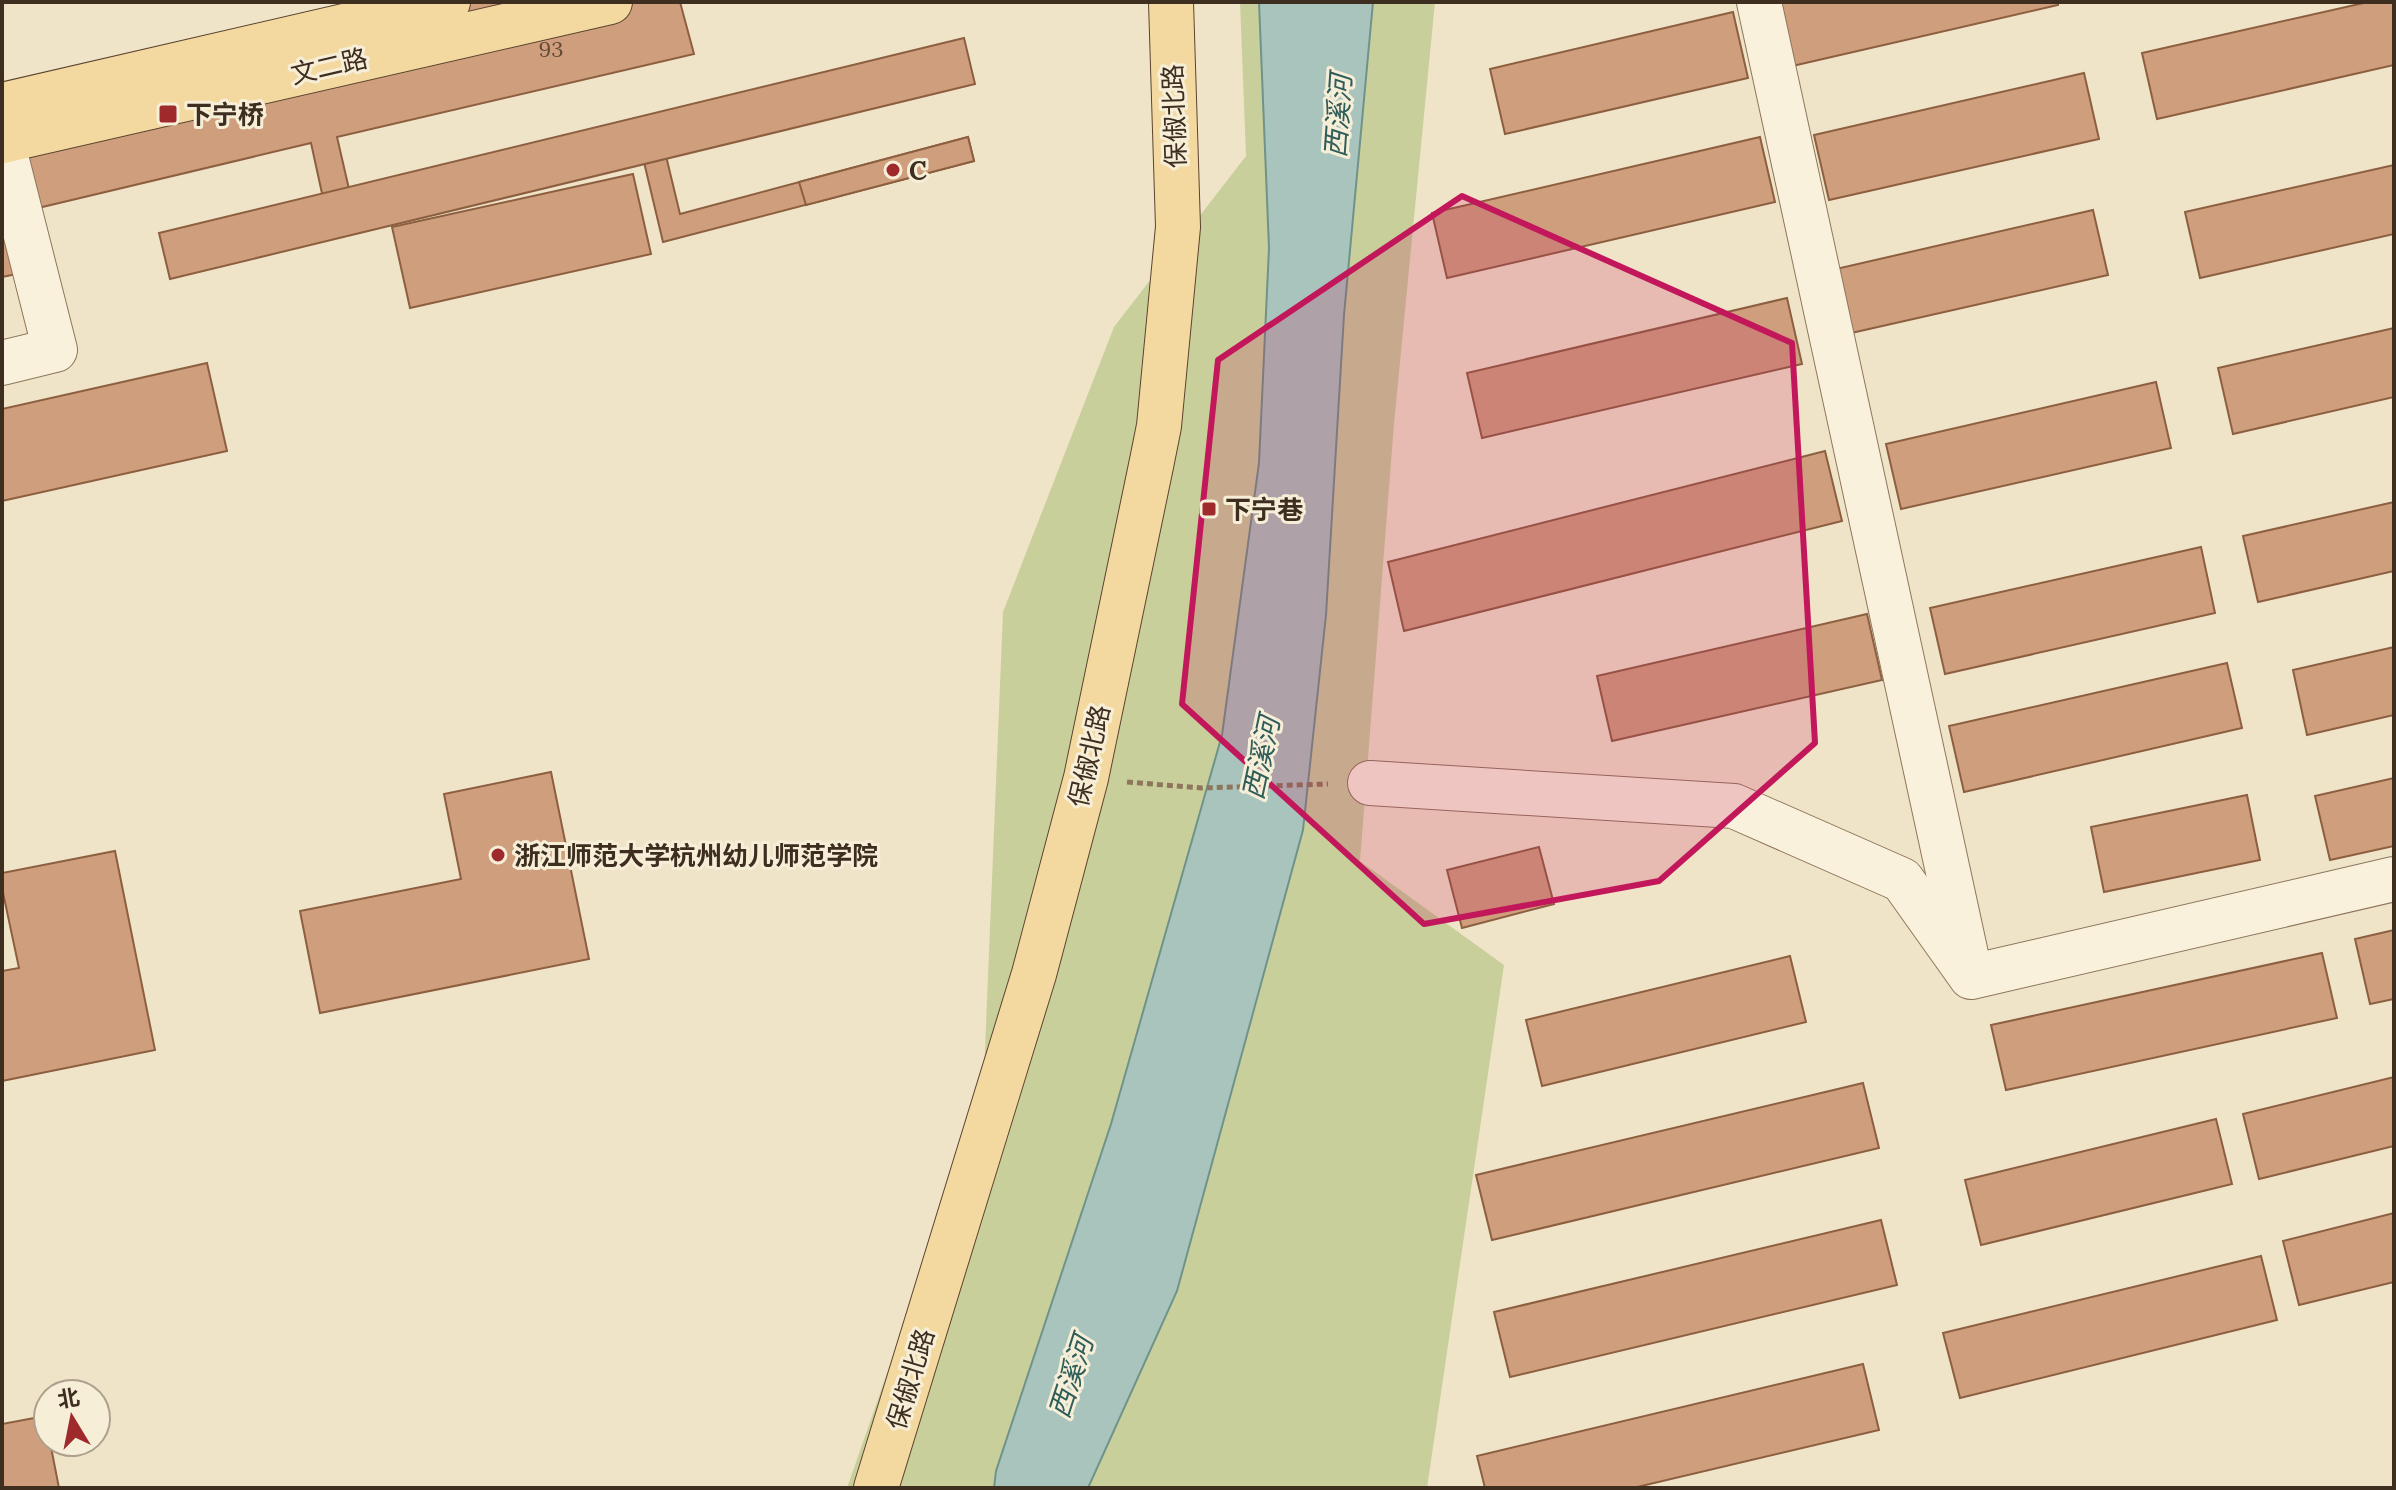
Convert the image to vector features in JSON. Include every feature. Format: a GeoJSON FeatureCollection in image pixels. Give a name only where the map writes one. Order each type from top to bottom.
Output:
{"type":"FeatureCollection","features":[{"type":"Feature","properties":{"kind":"main road","name":"文二路"},"geometry":{"type":"LineString","coordinates":[[2,105],[448,2]]}},
{"type":"Feature","properties":{"kind":"main road","name":"文二路"},"geometry":{"type":"LineString","coordinates":[[2,141],[610,2]]}},
{"type":"Feature","properties":{"kind":"main road","name":"保俶北路"},"geometry":{"type":"LineString","coordinates":[[876,1488],[1034,974],[1086,778],[1159,426],[1178,227],[1171,2]]}},
{"type":"Feature","properties":{"kind":"street"},"geometry":{"type":"LineString","coordinates":[[1759,2],[1971,977]]}},
{"type":"Feature","properties":{"kind":"street"},"geometry":{"type":"LineString","coordinates":[[2,141],[55,350],[2,363]]}},
{"type":"Feature","properties":{"kind":"street"},"geometry":{"type":"LineString","coordinates":[[1370,783],[1734,806],[1902,880],[1971,977]]}},
{"type":"Feature","properties":{"kind":"street"},"geometry":{"type":"LineString","coordinates":[[1971,977],[2394,879]]}},
{"type":"Feature","properties":{"kind":"path"},"geometry":{"type":"LineString","coordinates":[[1086,778],[1202,788],[1370,783]]}},
{"type":"Feature","properties":{"kind":"highlighted area"},"geometry":{"type":"Polygon","coordinates":[[[1462,196],[1792,343],[1815,743],[1659,881],[1424,924],[1182,704],[1218,360],[1462,196]]]}},
{"type":"Feature","properties":{"kind":"green space"},"geometry":{"type":"Polygon","coordinates":[[[1240,2],[1435,2],[1394,424],[1360,861],[1504,965],[1427,1488],[847,1488],[983,1098],[1003,612],[1114,327],[1246,156],[1240,2]]]}},
{"type":"Feature","properties":{"kind":"water","name":"西溪河"},"geometry":{"type":"Polygon","coordinates":[[[1259,2],[1373,2],[1344,315],[1326,615],[1303,830],[1177,1291],[1088,1488],[994,1488],[996,1471],[1111,1124],[1222,735],[1259,463],[1269,248],[1259,2]]]}},
{"type":"Feature","properties":{"kind":"building","name":"下宁桥"},"geometry":{"type":"Polygon","coordinates":[[[403,2],[680,2],[694,54],[337,137],[352,202],[660,131],[680,214],[968,137],[974,161],[663,242],[643,158],[330,230],[311,143],[13,214],[27,272],[2,277],[2,96],[403,2]]]}},
{"type":"Feature","properties":{"kind":"building"},"geometry":{"type":"Polygon","coordinates":[[[1774,2],[2058,2],[2058,5],[1788,67],[1774,2]]]}},
{"type":"Feature","properties":{"kind":"building"},"geometry":{"type":"Polygon","coordinates":[[[2368,2],[2394,2],[2394,65],[2157,119],[2142,53],[2368,2]]]}},
{"type":"Feature","properties":{"kind":"building"},"geometry":{"type":"Polygon","coordinates":[[[1733,12],[1748,78],[1505,134],[1490,69],[1733,12]]]}},
{"type":"Feature","properties":{"kind":"building"},"geometry":{"type":"Polygon","coordinates":[[[964,38],[975,84],[170,279],[159,233],[964,38]]]}},
{"type":"Feature","properties":{"kind":"building"},"geometry":{"type":"Polygon","coordinates":[[[2084,73],[2099,139],[1829,200],[1814,135],[2084,73]]]}},
{"type":"Feature","properties":{"kind":"building","name":"C"},"geometry":{"type":"Polygon","coordinates":[[[968,137],[974,161],[806,205],[799,182],[968,137]]]}},
{"type":"Feature","properties":{"kind":"building"},"geometry":{"type":"Polygon","coordinates":[[[1760,137],[1775,202],[1447,278],[1432,213],[1760,137]]]}},
{"type":"Feature","properties":{"kind":"building"},"geometry":{"type":"Polygon","coordinates":[[[2394,165],[2394,234],[2200,278],[2185,212],[2394,165]]]}},
{"type":"Feature","properties":{"kind":"building"},"geometry":{"type":"Polygon","coordinates":[[[633,174],[651,254],[410,308],[392,227],[633,174]]]}},
{"type":"Feature","properties":{"kind":"building"},"geometry":{"type":"Polygon","coordinates":[[[2093,210],[2108,275],[1838,336],[1823,272],[2093,210]]]}},
{"type":"Feature","properties":{"kind":"building"},"geometry":{"type":"Polygon","coordinates":[[[1787,298],[1802,364],[1482,438],[1467,373],[1787,298]]]}},
{"type":"Feature","properties":{"kind":"building"},"geometry":{"type":"Polygon","coordinates":[[[2394,328],[2394,397],[2233,434],[2218,368],[2394,328]]]}},
{"type":"Feature","properties":{"kind":"building"},"geometry":{"type":"Polygon","coordinates":[[[207,363],[227,451],[2,501],[2,409],[207,363]]]}},
{"type":"Feature","properties":{"kind":"building"},"geometry":{"type":"Polygon","coordinates":[[[2156,382],[2171,448],[1901,509],[1886,444],[2156,382]]]}},
{"type":"Feature","properties":{"kind":"building"},"geometry":{"type":"Polygon","coordinates":[[[1825,451],[1842,521],[1404,631],[1388,562],[1825,451]]]}},
{"type":"Feature","properties":{"kind":"building"},"geometry":{"type":"Polygon","coordinates":[[[2394,502],[2394,571],[2258,602],[2243,536],[2394,502]]]}},
{"type":"Feature","properties":{"kind":"building"},"geometry":{"type":"Polygon","coordinates":[[[2201,547],[2215,613],[1945,674],[1930,608],[2201,547]]]}},
{"type":"Feature","properties":{"kind":"building"},"geometry":{"type":"Polygon","coordinates":[[[1867,614],[1882,680],[1612,741],[1597,676],[1867,614]]]}},
{"type":"Feature","properties":{"kind":"building"},"geometry":{"type":"Polygon","coordinates":[[[2394,647],[2394,715],[2307,735],[2293,670],[2394,647]]]}},
{"type":"Feature","properties":{"kind":"building"},"geometry":{"type":"Polygon","coordinates":[[[2227,663],[2242,728],[1964,792],[1949,726],[2227,663]]]}},
{"type":"Feature","properties":{"kind":"building"},"geometry":{"type":"Polygon","coordinates":[[[551,772],[589,959],[320,1013],[300,911],[461,879],[444,794],[551,772]]]}},
{"type":"Feature","properties":{"kind":"building"},"geometry":{"type":"Polygon","coordinates":[[[2394,778],[2394,846],[2330,860],[2315,796],[2394,778]]]}},
{"type":"Feature","properties":{"kind":"building"},"geometry":{"type":"Polygon","coordinates":[[[2247,795],[2260,860],[2104,892],[2091,827],[2247,795]]]}},
{"type":"Feature","properties":{"kind":"building"},"geometry":{"type":"Polygon","coordinates":[[[1539,847],[1554,904],[1462,928],[1447,870],[1539,847]]]}},
{"type":"Feature","properties":{"kind":"building"},"geometry":{"type":"Polygon","coordinates":[[[115,851],[155,1050],[2,1081],[2,971],[19,968],[2,888],[2,873],[115,851]]]}},
{"type":"Feature","properties":{"kind":"building"},"geometry":{"type":"Polygon","coordinates":[[[2394,930],[2394,999],[2370,1004],[2355,939],[2394,930]]]}},
{"type":"Feature","properties":{"kind":"building"},"geometry":{"type":"Polygon","coordinates":[[[2322,953],[2337,1018],[2006,1090],[1991,1025],[2322,953]]]}},
{"type":"Feature","properties":{"kind":"building"},"geometry":{"type":"Polygon","coordinates":[[[1790,956],[1806,1022],[1542,1086],[1526,1020],[1790,956]]]}},
{"type":"Feature","properties":{"kind":"building"},"geometry":{"type":"Polygon","coordinates":[[[2394,1077],[2394,1146],[2259,1179],[2243,1114],[2394,1077]]]}},
{"type":"Feature","properties":{"kind":"building"},"geometry":{"type":"Polygon","coordinates":[[[1863,1083],[1879,1148],[1492,1240],[1476,1175],[1863,1083]]]}},
{"type":"Feature","properties":{"kind":"building"},"geometry":{"type":"Polygon","coordinates":[[[2216,1119],[2232,1184],[1981,1245],[1965,1180],[2216,1119]]]}},
{"type":"Feature","properties":{"kind":"building"},"geometry":{"type":"Polygon","coordinates":[[[2394,1213],[2394,1282],[2299,1305],[2283,1241],[2394,1213]]]}},
{"type":"Feature","properties":{"kind":"building"},"geometry":{"type":"Polygon","coordinates":[[[1881,1220],[1897,1285],[1510,1377],[1494,1312],[1881,1220]]]}},
{"type":"Feature","properties":{"kind":"building"},"geometry":{"type":"Polygon","coordinates":[[[2261,1256],[2277,1320],[1960,1398],[1943,1333],[2261,1256]]]}},
{"type":"Feature","properties":{"kind":"building"},"geometry":{"type":"Polygon","coordinates":[[[1863,1364],[1879,1430],[1633,1488],[1485,1488],[1477,1456],[1863,1364]]]}},
{"type":"Feature","properties":{"kind":"building"},"geometry":{"type":"Polygon","coordinates":[[[32,1418],[32,1458],[53,1458],[59,1488],[2,1488],[2,1424],[32,1418]]]}},
{"type":"Feature","properties":{"kind":"place","name":"下宁桥"},"geometry":{"type":"Point","coordinates":[168,114]}},
{"type":"Feature","properties":{"kind":"place","name":"C"},"geometry":{"type":"Point","coordinates":[893,170]}},
{"type":"Feature","properties":{"kind":"place","name":"下宁巷"},"geometry":{"type":"Point","coordinates":[1209,509]}},
{"type":"Feature","properties":{"kind":"place","name":"浙江师范大学杭州幼儿师范学院"},"geometry":{"type":"Point","coordinates":[498,855]}}]}
